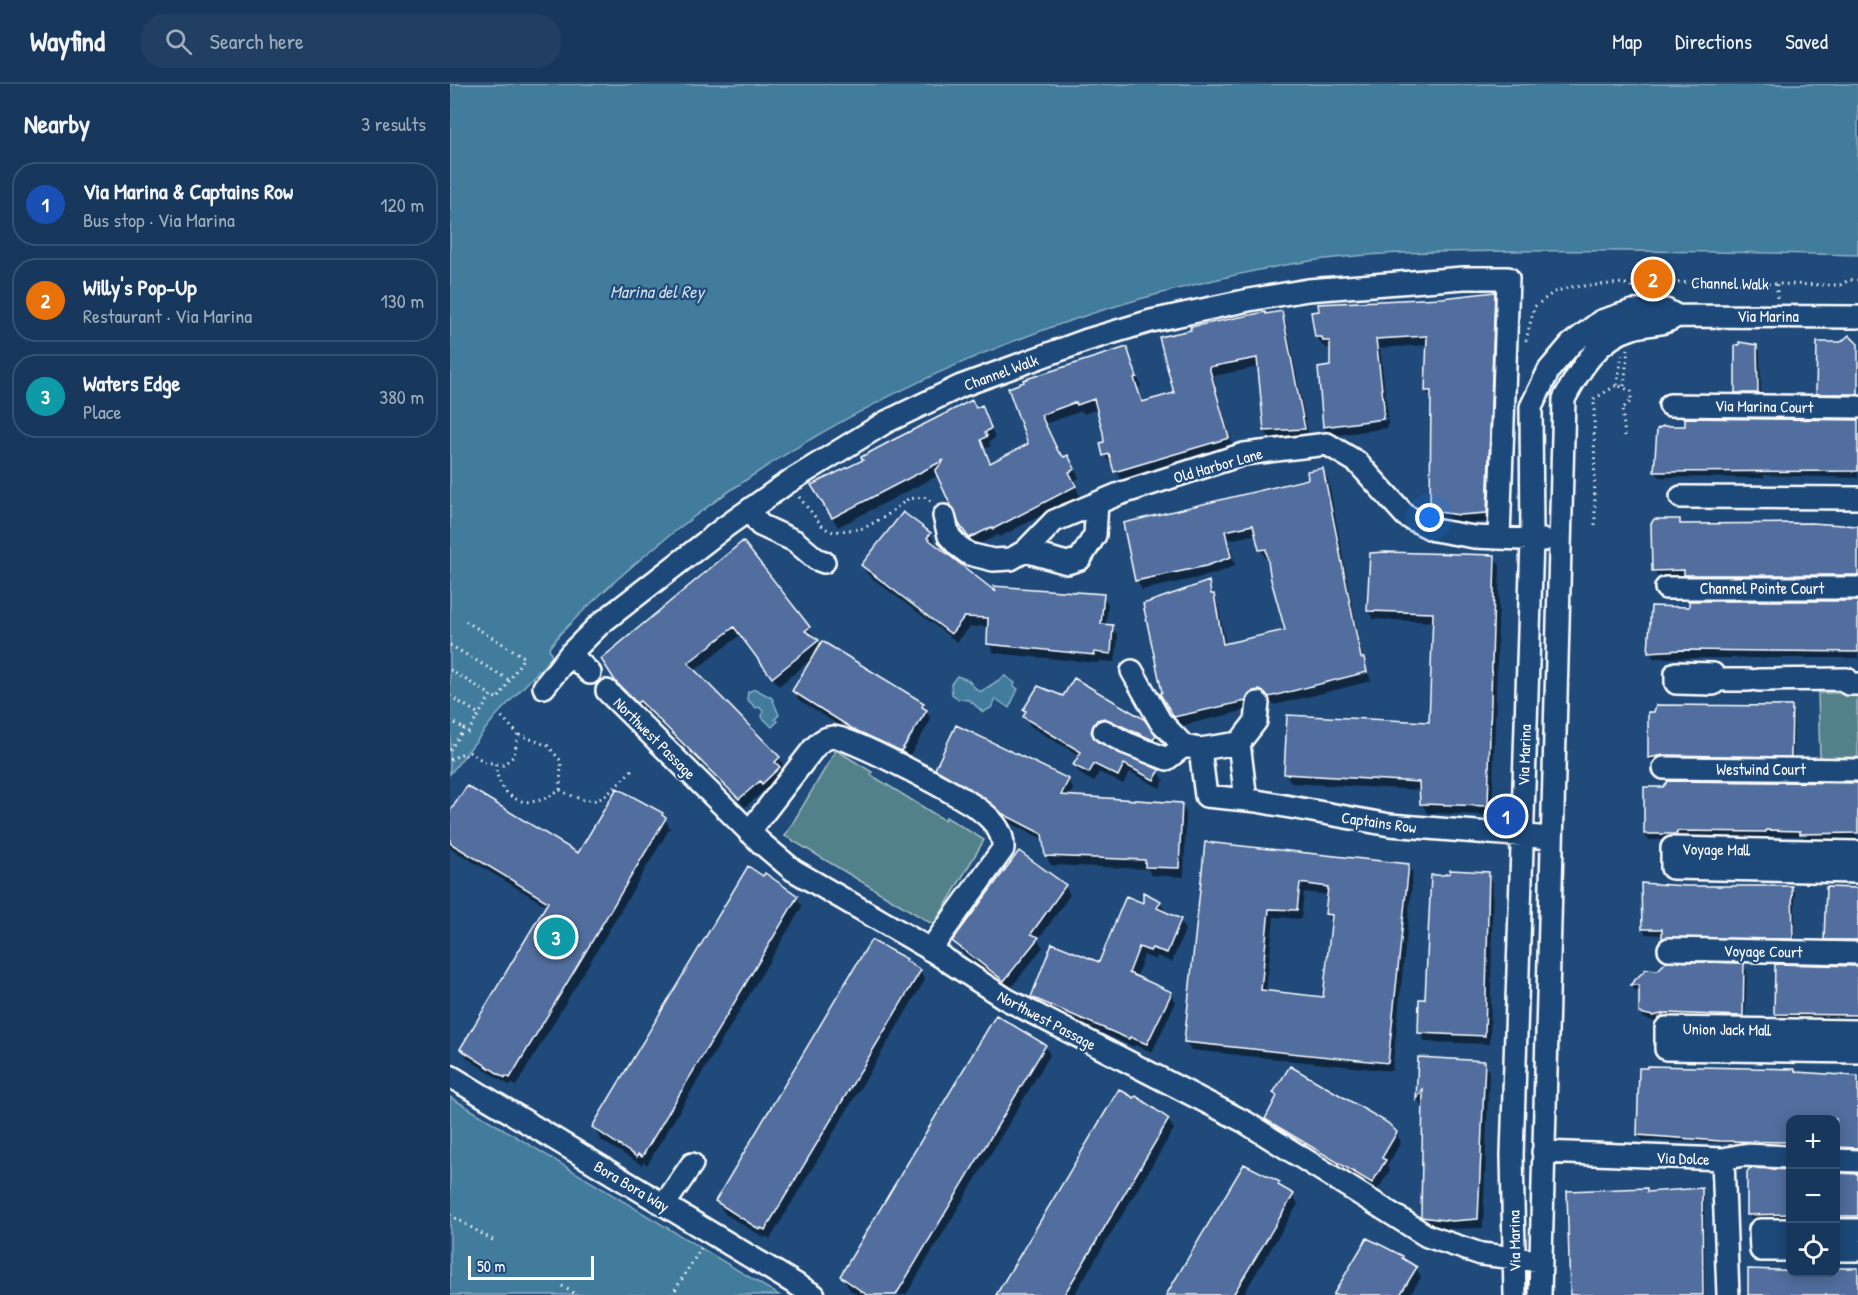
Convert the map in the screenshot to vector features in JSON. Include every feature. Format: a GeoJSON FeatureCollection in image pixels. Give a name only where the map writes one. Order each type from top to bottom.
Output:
{"type":"FeatureCollection","features":[{"type":"Feature","properties":{"kind":"street","name":"Channel Walk"},"geometry":{"type":"LineString","coordinates":[[544,687],[570,654],[600,624],[725,527],[787,483],[886,422],[961,387],[1087,340],[1151,321],[1308,290],[1464,278],[1508,278],[1499,538]]}},
{"type":"Feature","properties":{"kind":"street","name":"Via Marina"},"geometry":{"type":"LineString","coordinates":[[1515,1295],[1512,1155],[1532,540],[1531,407],[1549,370],[1571,344],[1601,321],[1639,310],[1666,310],[1677,316],[1858,317]]}},
{"type":"Feature","properties":{"kind":"street","name":"Via Marina"},"geometry":{"type":"LineString","coordinates":[[1540,1295],[1562,541],[1564,399],[1577,374],[1602,343],[1632,328],[1668,322],[1677,316]]}},
{"type":"Feature","properties":{"kind":"street","name":"Via Marina Court"},"geometry":{"type":"LineString","coordinates":[[1670,405],[1858,407]]}},
{"type":"Feature","properties":{"kind":"street","name":"Old Harbor Lane"},"geometry":{"type":"LineString","coordinates":[[944,516],[949,536],[969,554],[993,560],[1011,559],[1025,551],[1054,521],[1097,503],[1244,454],[1327,444],[1356,462],[1406,516],[1434,530],[1499,538],[1562,541]]}},
{"type":"Feature","properties":{"kind":"street"},"geometry":{"type":"LineString","coordinates":[[1681,497],[1858,498]]}},
{"type":"Feature","properties":{"kind":"street"},"geometry":{"type":"LineString","coordinates":[[1025,551],[1067,563],[1080,559],[1095,535],[1097,503]]}},
{"type":"Feature","properties":{"kind":"street"},"geometry":{"type":"LineString","coordinates":[[750,511],[760,525],[795,541],[816,559],[824,562]]}},
{"type":"Feature","properties":{"kind":"street","name":"Channel Pointe Court"},"geometry":{"type":"LineString","coordinates":[[1666,588],[1858,588]]}},
{"type":"Feature","properties":{"kind":"street"},"geometry":{"type":"LineString","coordinates":[[570,654],[590,673]]}},
{"type":"Feature","properties":{"kind":"street"},"geometry":{"type":"LineString","coordinates":[[1132,671],[1160,721],[1192,748]]}},
{"type":"Feature","properties":{"kind":"street"},"geometry":{"type":"LineString","coordinates":[[1717,680],[1854,679]]}},
{"type":"Feature","properties":{"kind":"street","name":"Northwest Passage"},"geometry":{"type":"LineString","coordinates":[[607,691],[749,832],[793,870],[930,950],[1006,999],[1245,1122],[1427,1236],[1480,1254],[1540,1261]]}},
{"type":"Feature","properties":{"kind":"street"},"geometry":{"type":"LineString","coordinates":[[1246,800],[1239,743],[1256,721],[1258,703]]}},
{"type":"Feature","properties":{"kind":"street"},"geometry":{"type":"LineString","coordinates":[[1104,731],[1126,743],[1167,759],[1192,748],[1239,743]]}},
{"type":"Feature","properties":{"kind":"street"},"geometry":{"type":"LineString","coordinates":[[749,832],[822,739],[835,737],[861,745],[980,810],[1004,839],[1003,849],[930,950]]}},
{"type":"Feature","properties":{"kind":"street","name":"Captains Row"},"geometry":{"type":"LineString","coordinates":[[1192,748],[1206,796],[1246,800],[1390,825],[1552,838]]}},
{"type":"Feature","properties":{"kind":"street","name":"Westwind Court"},"geometry":{"type":"LineString","coordinates":[[1664,768],[1858,770]]}},
{"type":"Feature","properties":{"kind":"street","name":"Voyage Mall"},"geometry":{"type":"LineString","coordinates":[[1858,852],[1672,848],[1672,868],[1858,872]]}},
{"type":"Feature","properties":{"kind":"street","name":"Voyage Court"},"geometry":{"type":"LineString","coordinates":[[1669,949],[1858,953]]}},
{"type":"Feature","properties":{"kind":"street","name":"Union Jack Mall"},"geometry":{"type":"LineString","coordinates":[[1858,1031],[1666,1028],[1666,1049],[1858,1052]]}},
{"type":"Feature","properties":{"kind":"street","name":"Bora Bora Way"},"geometry":{"type":"LineString","coordinates":[[450,1076],[814,1295]]}},
{"type":"Feature","properties":{"kind":"street","name":"Via Dolce"},"geometry":{"type":"LineString","coordinates":[[1543,1152],[1723,1159],[1728,1295]]}},
{"type":"Feature","properties":{"kind":"street"},"geometry":{"type":"LineString","coordinates":[[1723,1159],[1743,1155],[1786,1157]]}},
{"type":"Feature","properties":{"kind":"street"},"geometry":{"type":"LineString","coordinates":[[1840,1160],[1858,1161]]}},
{"type":"Feature","properties":{"kind":"street"},"geometry":{"type":"LineString","coordinates":[[664,1205],[692,1164]]}},
{"type":"Feature","properties":{"kind":"street"},"geometry":{"type":"LineString","coordinates":[[1786,1230],[1760,1230],[1761,1250],[1786,1250]]}},
{"type":"Feature","properties":{"kind":"street"},"geometry":{"type":"LineString","coordinates":[[1840,1230],[1858,1230]]}},
{"type":"Feature","properties":{"kind":"street"},"geometry":{"type":"LineString","coordinates":[[1727,1241],[1761,1239]]}},
{"type":"Feature","properties":{"kind":"street"},"geometry":{"type":"LineString","coordinates":[[1840,1250],[1858,1250]]}},
{"type":"Feature","properties":{"kind":"path","name":"Channel Walk"},"geometry":{"type":"LineString","coordinates":[[1524,350],[1534,307],[1554,292],[1571,287],[1624,283],[1638,290],[1653,282],[1840,285],[1849,280],[1858,280]]}},
{"type":"Feature","properties":{"kind":"path"},"geometry":{"type":"LineString","coordinates":[[1777,284],[1777,300]]}},
{"type":"Feature","properties":{"kind":"path"},"geometry":{"type":"LineString","coordinates":[[1624,386],[1629,342]]}},
{"type":"Feature","properties":{"kind":"path"},"geometry":{"type":"LineString","coordinates":[[1617,385],[1623,344]]}},
{"type":"Feature","properties":{"kind":"path"},"geometry":{"type":"LineString","coordinates":[[1595,525],[1594,399],[1617,385],[1624,386],[1631,391],[1631,401],[1622,410],[1624,436]]}},
{"type":"Feature","properties":{"kind":"path"},"geometry":{"type":"LineString","coordinates":[[787,483],[824,528],[833,532],[864,528],[886,516],[908,499],[924,497],[934,502],[944,516]]}},
{"type":"Feature","properties":{"kind":"path"},"geometry":{"type":"LineString","coordinates":[[450,670],[498,699],[524,657],[462,619]]}},
{"type":"Feature","properties":{"kind":"path"},"geometry":{"type":"LineString","coordinates":[[450,645],[509,680]]}},
{"type":"Feature","properties":{"kind":"path"},"geometry":{"type":"LineString","coordinates":[[450,720],[468,732],[491,695]]}},
{"type":"Feature","properties":{"kind":"path"},"geometry":{"type":"LineString","coordinates":[[450,696],[479,714]]}},
{"type":"Feature","properties":{"kind":"path"},"geometry":{"type":"LineString","coordinates":[[501,716],[518,734],[548,746],[561,761],[560,790]]}},
{"type":"Feature","properties":{"kind":"path"},"geometry":{"type":"LineString","coordinates":[[451,748],[464,729]]}},
{"type":"Feature","properties":{"kind":"path"},"geometry":{"type":"LineString","coordinates":[[450,760],[463,753],[485,762],[503,765],[514,756],[518,734]]}},
{"type":"Feature","properties":{"kind":"path"},"geometry":{"type":"LineString","coordinates":[[495,764],[503,789],[515,799],[532,804],[548,799],[560,790]]}},
{"type":"Feature","properties":{"kind":"path"},"geometry":{"type":"LineString","coordinates":[[560,790],[579,800],[591,803],[602,798],[632,770]]}},
{"type":"Feature","properties":{"kind":"path"},"geometry":{"type":"LineString","coordinates":[[450,1215],[496,1242]]}},
{"type":"Feature","properties":{"kind":"path"},"geometry":{"type":"LineString","coordinates":[[672,1295],[701,1248]]}},
{"type":"Feature","properties":{"kind":"path"},"geometry":{"type":"LineString","coordinates":[[562,1286],[577,1295]]}},
{"type":"Feature","properties":{"kind":"green space"},"geometry":{"type":"Polygon","coordinates":[[[1818,693],[1857,693],[1858,757],[1820,758],[1818,693]]]}},
{"type":"Feature","properties":{"kind":"green space"},"geometry":{"type":"Polygon","coordinates":[[[836,750],[872,772],[871,775],[944,820],[946,817],[984,840],[934,925],[785,836],[836,750]]]}},
{"type":"Feature","properties":{"kind":"water","name":"Marina del Rey"},"geometry":{"type":"Polygon","coordinates":[[[450,84],[1858,84],[1858,255],[1556,251],[1407,253],[1324,259],[1244,273],[1185,287],[1099,311],[1014,341],[930,377],[848,418],[770,464],[695,516],[624,573],[559,635],[549,648],[552,657],[495,717],[450,774],[450,84]]]}},
{"type":"Feature","properties":{"kind":"water"},"geometry":{"type":"Polygon","coordinates":[[[957,676],[968,680],[978,691],[982,691],[1005,676],[1015,683],[1014,686],[1018,689],[1009,708],[996,699],[991,708],[983,712],[969,700],[958,699],[952,694],[951,684],[957,676]]]}},
{"type":"Feature","properties":{"kind":"water"},"geometry":{"type":"Polygon","coordinates":[[[755,689],[772,698],[779,715],[775,719],[778,721],[772,727],[762,717],[763,711],[747,699],[748,692],[755,689]]]}},
{"type":"Feature","properties":{"kind":"water"},"geometry":{"type":"Polygon","coordinates":[[[450,1097],[779,1295],[450,1295],[450,1097]]]}},
{"type":"Feature","properties":{"kind":"building"},"geometry":{"type":"Polygon","coordinates":[[[1495,292],[1487,513],[1460,515],[1430,511],[1431,391],[1425,391],[1427,336],[1376,339],[1384,407],[1383,419],[1323,427],[1318,368],[1330,366],[1330,341],[1323,341],[1322,337],[1315,337],[1311,312],[1319,311],[1318,304],[1442,298],[1495,292]]]}},
{"type":"Feature","properties":{"kind":"building"},"geometry":{"type":"Polygon","coordinates":[[[1282,311],[1305,429],[1264,431],[1257,358],[1209,367],[1229,438],[1114,472],[1109,454],[1103,456],[1100,443],[1104,442],[1103,433],[1094,399],[1077,405],[1076,402],[1041,415],[1058,451],[1064,457],[1068,455],[1075,469],[1069,472],[1076,486],[993,529],[992,527],[969,538],[959,524],[935,471],[944,460],[832,518],[811,485],[863,460],[861,457],[972,400],[976,408],[982,405],[991,428],[985,433],[987,436],[981,440],[990,463],[1028,444],[1008,388],[1024,382],[1023,380],[1127,347],[1142,402],[1174,393],[1159,337],[1191,330],[1190,327],[1265,312],[1266,314],[1282,311]]]}},
{"type":"Feature","properties":{"kind":"building"},"geometry":{"type":"Polygon","coordinates":[[[1849,335],[1858,344],[1858,394],[1816,394],[1817,342],[1841,342],[1849,335]]]}},
{"type":"Feature","properties":{"kind":"building"},"geometry":{"type":"Polygon","coordinates":[[[1739,342],[1757,345],[1758,393],[1735,393],[1735,345],[1739,345],[1739,342]]]}},
{"type":"Feature","properties":{"kind":"building"},"geometry":{"type":"Polygon","coordinates":[[[1685,418],[1858,420],[1858,471],[1654,472],[1657,429],[1663,426],[1685,426],[1685,418]]]}},
{"type":"Feature","properties":{"kind":"building"},"geometry":{"type":"Polygon","coordinates":[[[1323,468],[1361,658],[1364,658],[1367,672],[1269,697],[1260,690],[1253,691],[1246,701],[1174,717],[1160,694],[1162,692],[1143,604],[1209,581],[1211,594],[1214,594],[1223,644],[1285,630],[1271,580],[1266,549],[1259,550],[1253,525],[1225,531],[1231,557],[1206,566],[1135,581],[1123,523],[1308,479],[1307,471],[1323,468]]]}},
{"type":"Feature","properties":{"kind":"building"},"geometry":{"type":"Polygon","coordinates":[[[903,512],[931,533],[927,538],[996,592],[993,586],[1104,594],[1101,624],[1113,625],[1111,654],[1094,652],[1094,655],[987,644],[988,618],[964,617],[951,634],[861,565],[903,512]]]}},
{"type":"Feature","properties":{"kind":"building"},"geometry":{"type":"Polygon","coordinates":[[[1654,519],[1680,519],[1680,524],[1811,523],[1858,526],[1858,575],[1684,575],[1684,570],[1652,571],[1651,524],[1654,519]]]}},
{"type":"Feature","properties":{"kind":"building"},"geometry":{"type":"Polygon","coordinates":[[[743,541],[810,627],[805,631],[819,640],[772,678],[734,627],[688,663],[780,757],[775,762],[780,767],[762,784],[760,781],[739,799],[640,701],[637,703],[616,682],[601,659],[743,541]]]}},
{"type":"Feature","properties":{"kind":"building"},"geometry":{"type":"Polygon","coordinates":[[[1370,553],[1495,555],[1488,806],[1420,804],[1419,782],[1284,774],[1287,715],[1429,722],[1433,613],[1367,611],[1370,553]]]}},
{"type":"Feature","properties":{"kind":"building"},"geometry":{"type":"Polygon","coordinates":[[[1689,601],[1858,601],[1858,652],[1682,650],[1648,652],[1651,606],[1689,607],[1689,601]]]}},
{"type":"Feature","properties":{"kind":"building"},"geometry":{"type":"Polygon","coordinates":[[[822,641],[924,703],[922,707],[927,710],[901,751],[853,729],[792,691],[822,641]]]}},
{"type":"Feature","properties":{"kind":"building"},"geometry":{"type":"Polygon","coordinates":[[[1074,678],[1144,719],[1156,735],[1153,740],[1104,718],[1097,720],[1091,732],[1098,742],[1160,770],[1154,780],[1124,764],[1118,776],[1094,764],[1089,773],[1073,765],[1081,752],[1023,717],[1026,711],[1023,710],[1038,686],[1063,696],[1074,678]]]}},
{"type":"Feature","properties":{"kind":"building"},"geometry":{"type":"Polygon","coordinates":[[[1656,705],[1792,706],[1791,757],[1664,755],[1648,758],[1648,712],[1654,712],[1656,705]]]}},
{"type":"Feature","properties":{"kind":"building"},"geometry":{"type":"Polygon","coordinates":[[[956,725],[1069,779],[1061,795],[1182,803],[1179,868],[1145,867],[1145,860],[1045,856],[1042,834],[1003,814],[978,794],[935,769],[956,725]]]}},
{"type":"Feature","properties":{"kind":"building"},"geometry":{"type":"Polygon","coordinates":[[[1668,781],[1858,783],[1858,833],[1800,834],[1800,831],[1766,830],[1766,832],[1677,831],[1677,834],[1644,834],[1644,787],[1663,787],[1668,781]]]}},
{"type":"Feature","properties":{"kind":"building"},"geometry":{"type":"Polygon","coordinates":[[[467,786],[578,853],[617,788],[663,813],[662,815],[666,818],[510,1078],[506,1076],[505,1078],[460,1049],[548,902],[450,843],[450,811],[467,786]]]}},
{"type":"Feature","properties":{"kind":"building"},"geometry":{"type":"Polygon","coordinates":[[[1205,842],[1409,864],[1388,1063],[1184,1042],[1205,842]],[[1300,883],[1297,910],[1269,909],[1261,990],[1323,997],[1332,915],[1325,914],[1328,887],[1300,883]]]}},
{"type":"Feature","properties":{"kind":"building"},"geometry":{"type":"Polygon","coordinates":[[[1019,851],[1066,885],[1031,934],[1039,937],[1004,981],[952,941],[1019,851]]]}},
{"type":"Feature","properties":{"kind":"building"},"geometry":{"type":"Polygon","coordinates":[[[748,866],[763,876],[765,873],[798,896],[642,1157],[638,1154],[637,1157],[592,1127],[748,866]]]}},
{"type":"Feature","properties":{"kind":"building"},"geometry":{"type":"Polygon","coordinates":[[[1450,870],[1489,872],[1485,1036],[1418,1033],[1419,999],[1425,999],[1431,875],[1443,875],[1450,873],[1450,870]]]}},
{"type":"Feature","properties":{"kind":"building"},"geometry":{"type":"Polygon","coordinates":[[[1641,883],[1686,886],[1792,886],[1793,939],[1662,938],[1662,929],[1642,929],[1641,883]]]}},
{"type":"Feature","properties":{"kind":"building"},"geometry":{"type":"Polygon","coordinates":[[[1826,887],[1858,888],[1858,940],[1824,940],[1826,887]]]}},
{"type":"Feature","properties":{"kind":"building"},"geometry":{"type":"Polygon","coordinates":[[[1143,892],[1161,901],[1157,908],[1181,919],[1167,953],[1139,947],[1129,973],[1172,992],[1147,1044],[1130,1037],[1129,1039],[1031,997],[1052,943],[1099,962],[1126,896],[1143,903],[1143,892]]]}},
{"type":"Feature","properties":{"kind":"building"},"geometry":{"type":"Polygon","coordinates":[[[871,940],[907,959],[906,961],[921,970],[765,1230],[761,1228],[760,1230],[715,1201],[871,940]]]}},
{"type":"Feature","properties":{"kind":"building"},"geometry":{"type":"Polygon","coordinates":[[[1667,961],[1744,963],[1743,1016],[1666,1013],[1653,1016],[1639,1013],[1639,985],[1630,985],[1646,969],[1658,970],[1667,961]]]}},
{"type":"Feature","properties":{"kind":"building"},"geometry":{"type":"Polygon","coordinates":[[[1775,964],[1858,966],[1858,1015],[1774,1014],[1775,964]]]}},
{"type":"Feature","properties":{"kind":"building"},"geometry":{"type":"Polygon","coordinates":[[[996,1015],[1046,1045],[896,1295],[867,1295],[840,1276],[996,1015]]]}},
{"type":"Feature","properties":{"kind":"building"},"geometry":{"type":"Polygon","coordinates":[[[1418,1057],[1485,1061],[1478,1219],[1452,1221],[1421,1217],[1423,1089],[1416,1100],[1418,1057]]]}},
{"type":"Feature","properties":{"kind":"building"},"geometry":{"type":"Polygon","coordinates":[[[1290,1066],[1388,1123],[1397,1132],[1382,1158],[1386,1160],[1372,1183],[1265,1119],[1277,1096],[1273,1093],[1290,1066]]]}},
{"type":"Feature","properties":{"kind":"building"},"geometry":{"type":"Polygon","coordinates":[[[1647,1066],[1794,1069],[1796,1072],[1858,1076],[1858,1148],[1840,1147],[1840,1115],[1786,1115],[1786,1142],[1720,1141],[1637,1135],[1639,1068],[1647,1068],[1647,1066]]]}},
{"type":"Feature","properties":{"kind":"building"},"geometry":{"type":"Polygon","coordinates":[[[1119,1089],[1134,1098],[1136,1096],[1169,1119],[1093,1247],[1064,1295],[996,1295],[1119,1089]]]}},
{"type":"Feature","properties":{"kind":"building"},"geometry":{"type":"Polygon","coordinates":[[[1244,1164],[1280,1182],[1278,1185],[1294,1194],[1233,1295],[1166,1295],[1244,1164]]]}},
{"type":"Feature","properties":{"kind":"building"},"geometry":{"type":"Polygon","coordinates":[[[1750,1168],[1786,1170],[1786,1214],[1747,1215],[1747,1172],[1750,1168]]]}},
{"type":"Feature","properties":{"kind":"building"},"geometry":{"type":"Polygon","coordinates":[[[1840,1173],[1858,1174],[1858,1216],[1840,1216],[1840,1173]]]}},
{"type":"Feature","properties":{"kind":"building"},"geometry":{"type":"Polygon","coordinates":[[[1647,1188],[1647,1192],[1702,1188],[1703,1295],[1570,1295],[1567,1191],[1647,1188]]]}},
{"type":"Feature","properties":{"kind":"building"},"geometry":{"type":"Polygon","coordinates":[[[1367,1238],[1403,1256],[1402,1258],[1417,1267],[1400,1295],[1333,1295],[1367,1238]]]}},
{"type":"Feature","properties":{"kind":"building"},"geometry":{"type":"Polygon","coordinates":[[[1840,1268],[1858,1268],[1858,1295],[1748,1295],[1748,1269],[1786,1270],[1786,1277],[1840,1277],[1840,1268]]]}},
{"type":"Feature","properties":{"kind":"place","name":"Willy's Pop-Up"},"geometry":{"type":"Point","coordinates":[1653,279]}},
{"type":"Feature","properties":{"kind":"place","name":"Via Marina & Captains Row"},"geometry":{"type":"Point","coordinates":[1506,816]}},
{"type":"Feature","properties":{"kind":"place","name":"Waters Edge"},"geometry":{"type":"Point","coordinates":[556,937]}}]}
